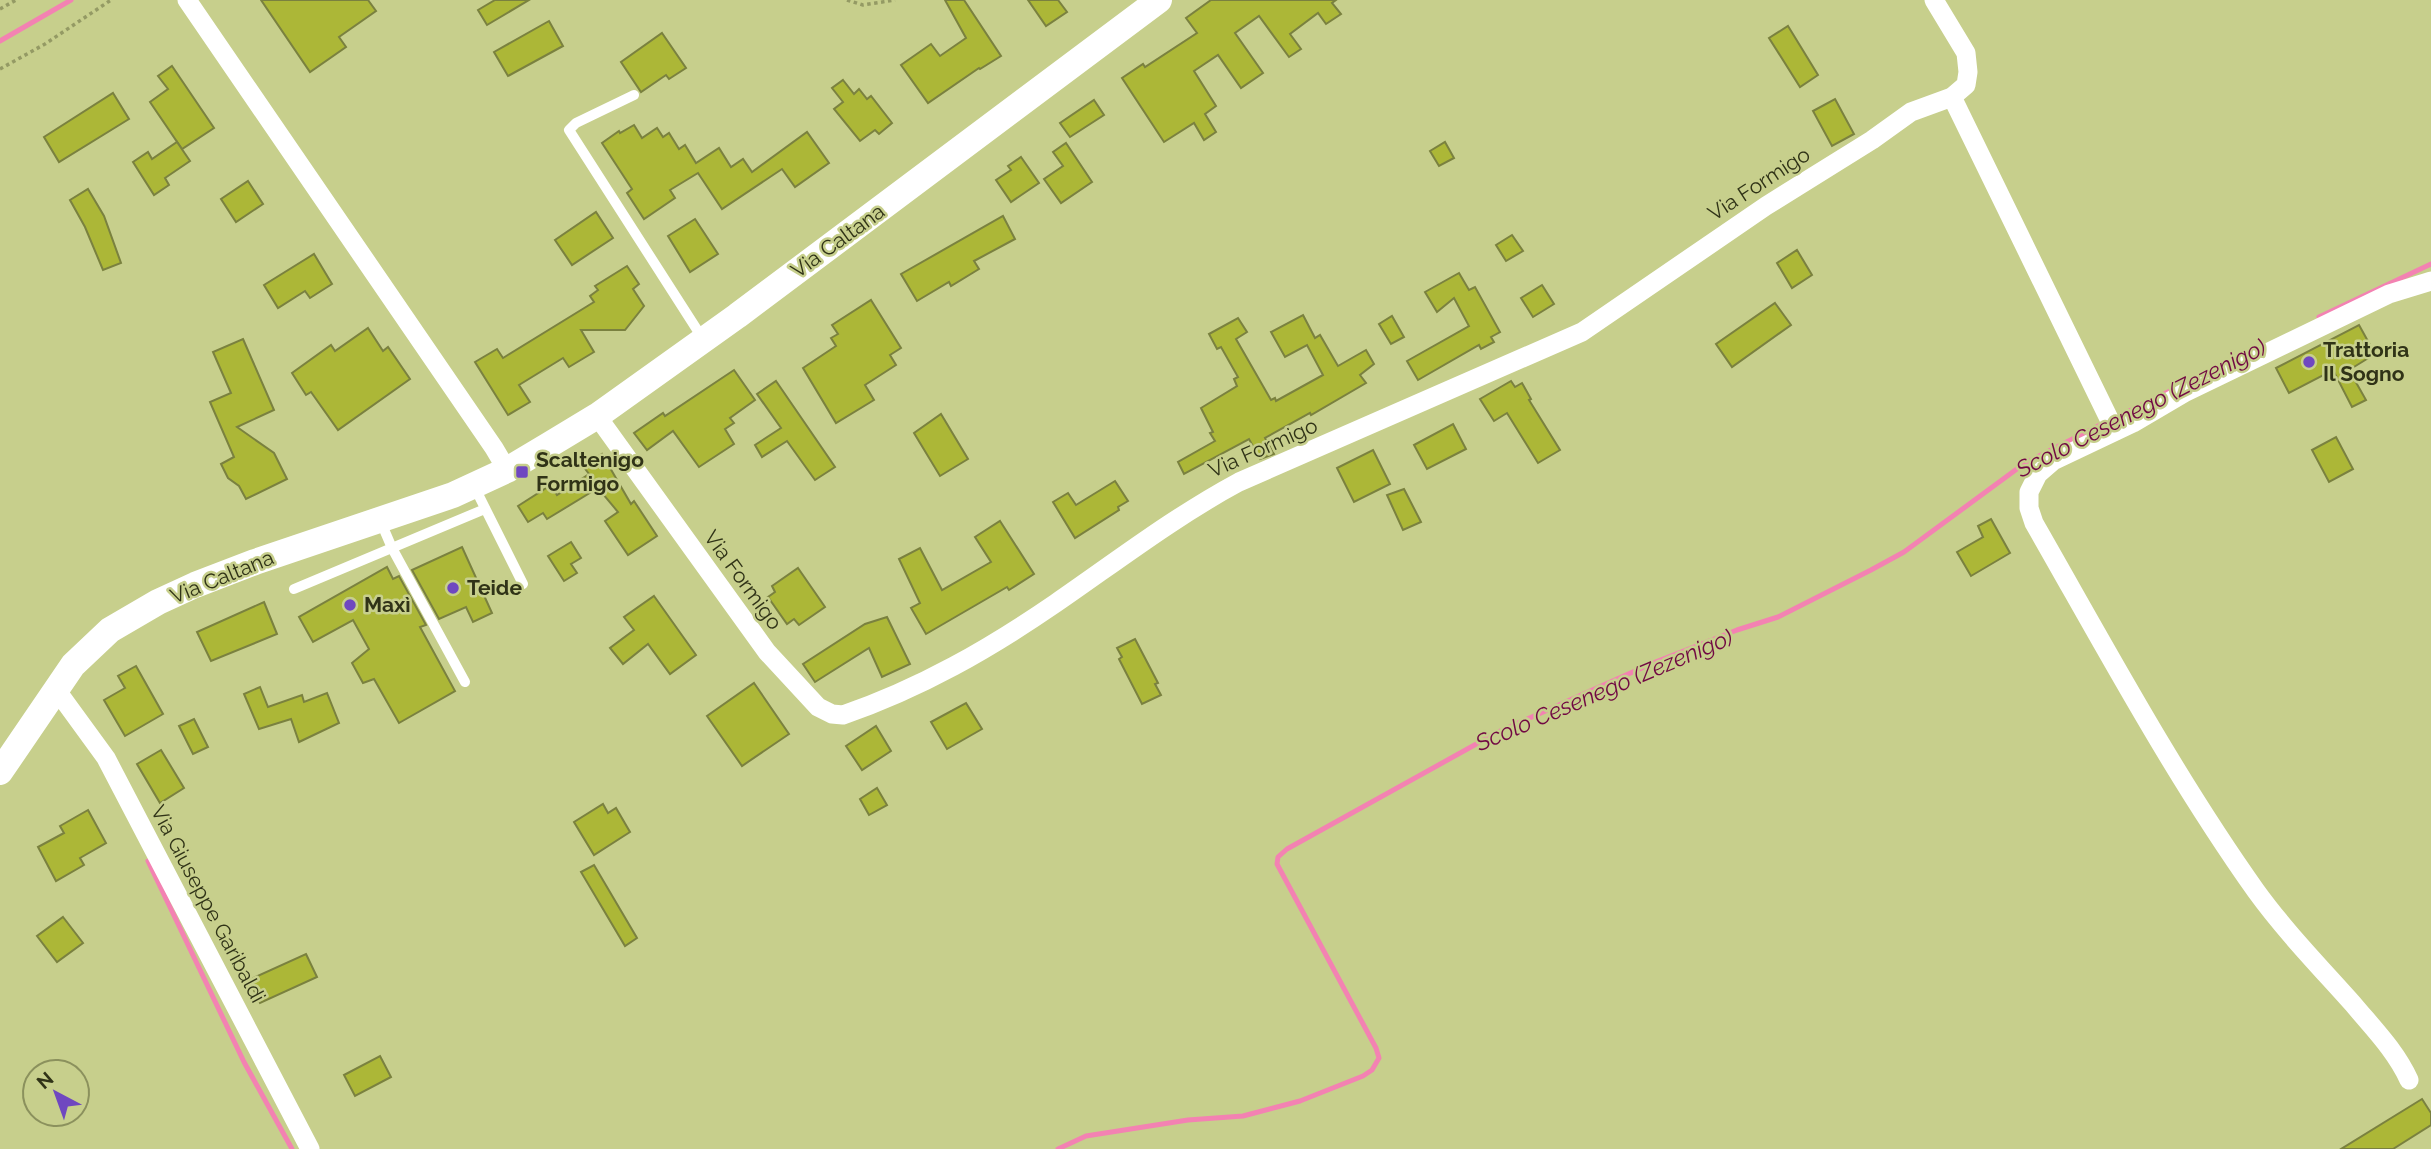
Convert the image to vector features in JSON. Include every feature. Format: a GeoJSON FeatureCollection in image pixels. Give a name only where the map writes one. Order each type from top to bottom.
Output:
{"type":"FeatureCollection","features":[{"type":"Feature","properties":{"kind":"main road","name":"Via Caltana"},"geometry":{"type":"LineString","coordinates":[[0,772],[55,688],[73,665],[110,631],[158,603],[241,567],[474,485],[507,470],[597,416],[927,176],[1159,0]]}},
{"type":"Feature","properties":{"kind":"street"},"geometry":{"type":"LineString","coordinates":[[187,0],[495,448],[507,470]]}},
{"type":"Feature","properties":{"kind":"street"},"geometry":{"type":"LineString","coordinates":[[1934,0],[1966,53],[1966,85],[1952,97],[2110,422]]}},
{"type":"Feature","properties":{"kind":"street","name":"Via Formigo"},"geometry":{"type":"LineString","coordinates":[[597,416],[767,652],[818,707],[832,714],[844,715],[918,686],[979,652],[1056,603],[1200,502],[1239,482],[1583,332],[1766,206],[1872,140],[1911,112],[1952,97]]}},
{"type":"Feature","properties":{"kind":"street"},"geometry":{"type":"LineString","coordinates":[[2409,1080],[2403,1066],[2379,1035],[2285,927],[2236,861],[2158,738],[2034,523],[2029,508],[2029,492],[2038,474],[2053,461],[2110,422],[2184,393],[2389,294],[2431,281]]}},
{"type":"Feature","properties":{"kind":"street","name":"Via Giuseppe Garibaldi"},"geometry":{"type":"LineString","coordinates":[[55,688],[106,758],[310,1149]]}},
{"type":"Feature","properties":{"kind":"lane"},"geometry":{"type":"LineString","coordinates":[[634,95],[576,123],[569,130],[703,340]]}},
{"type":"Feature","properties":{"kind":"lane"},"geometry":{"type":"LineString","coordinates":[[474,485],[523,584]]}},
{"type":"Feature","properties":{"kind":"lane"},"geometry":{"type":"LineString","coordinates":[[295,589],[485,509]]}},
{"type":"Feature","properties":{"kind":"lane"},"geometry":{"type":"LineString","coordinates":[[380,519],[392,548],[465,682]]}},
{"type":"Feature","properties":{"kind":"path"},"geometry":{"type":"LineString","coordinates":[[0,9],[16,0]]}},
{"type":"Feature","properties":{"kind":"path"},"geometry":{"type":"LineString","coordinates":[[0,69],[45,44],[111,0]]}},
{"type":"Feature","properties":{"kind":"path"},"geometry":{"type":"LineString","coordinates":[[847,0],[863,5],[895,0]]}},
{"type":"Feature","properties":{"kind":"building"},"geometry":{"type":"Polygon","coordinates":[[[261,0],[368,0],[376,11],[339,37],[346,47],[310,72],[261,0]]]}},
{"type":"Feature","properties":{"kind":"building"},"geometry":{"type":"Polygon","coordinates":[[[495,0],[529,0],[487,25],[478,10],[495,0]]]}},
{"type":"Feature","properties":{"kind":"building"},"geometry":{"type":"Polygon","coordinates":[[[945,0],[964,0],[1001,56],[928,103],[901,65],[931,44],[940,56],[966,38],[945,0]]]}},
{"type":"Feature","properties":{"kind":"building"},"geometry":{"type":"Polygon","coordinates":[[[1028,0],[1058,0],[1067,12],[1046,26],[1028,0]]]}},
{"type":"Feature","properties":{"kind":"building"},"geometry":{"type":"Polygon","coordinates":[[[1211,0],[1336,0],[1332,3],[1341,14],[1326,24],[1318,13],[1290,34],[1301,49],[1289,57],[1259,16],[1235,33],[1263,73],[1241,88],[1218,55],[1194,71],[1216,106],[1205,114],[1216,132],[1204,140],[1194,123],[1164,142],[1122,78],[1143,64],[1145,67],[1197,33],[1186,18],[1211,0]]]}},
{"type":"Feature","properties":{"kind":"building"},"geometry":{"type":"Polygon","coordinates":[[[549,21],[563,46],[508,76],[494,52],[549,21]]]}},
{"type":"Feature","properties":{"kind":"building"},"geometry":{"type":"Polygon","coordinates":[[[1788,26],[1818,75],[1800,87],[1769,38],[1788,26]]]}},
{"type":"Feature","properties":{"kind":"building"},"geometry":{"type":"Polygon","coordinates":[[[662,33],[686,68],[669,79],[666,75],[641,92],[621,62],[662,33]]]}},
{"type":"Feature","properties":{"kind":"building"},"geometry":{"type":"Polygon","coordinates":[[[172,66],[214,128],[182,149],[150,102],[168,89],[158,76],[172,66]]]}},
{"type":"Feature","properties":{"kind":"building"},"geometry":{"type":"Polygon","coordinates":[[[843,80],[854,94],[859,89],[867,99],[871,96],[892,123],[879,134],[875,130],[860,141],[834,109],[843,102],[832,88],[843,80]]]}},
{"type":"Feature","properties":{"kind":"building"},"geometry":{"type":"Polygon","coordinates":[[[113,93],[129,119],[59,162],[44,137],[113,93]]]}},
{"type":"Feature","properties":{"kind":"building"},"geometry":{"type":"Polygon","coordinates":[[[1835,99],[1854,134],[1832,146],[1813,111],[1835,99]]]}},
{"type":"Feature","properties":{"kind":"building"},"geometry":{"type":"Polygon","coordinates":[[[1094,100],[1104,115],[1070,137],[1060,123],[1094,100]]]}},
{"type":"Feature","properties":{"kind":"building"},"geometry":{"type":"Polygon","coordinates":[[[634,125],[642,138],[657,128],[663,137],[669,133],[679,149],[685,145],[696,163],[719,148],[731,167],[743,159],[752,172],[807,132],[829,163],[795,187],[782,169],[722,209],[698,173],[670,190],[675,198],[644,219],[627,193],[632,189],[602,143],[619,131],[620,133],[634,125]]]}},
{"type":"Feature","properties":{"kind":"building"},"geometry":{"type":"Polygon","coordinates":[[[177,142],[190,161],[165,178],[169,185],[154,195],[133,162],[148,152],[152,159],[177,142]]]}},
{"type":"Feature","properties":{"kind":"building"},"geometry":{"type":"Polygon","coordinates":[[[1445,142],[1454,158],[1439,166],[1430,151],[1445,142]]]}},
{"type":"Feature","properties":{"kind":"building"},"geometry":{"type":"Polygon","coordinates":[[[1066,143],[1092,182],[1061,203],[1044,179],[1063,166],[1053,152],[1066,143]]]}},
{"type":"Feature","properties":{"kind":"building"},"geometry":{"type":"Polygon","coordinates":[[[1021,157],[1039,183],[1011,202],[996,180],[1011,170],[1008,166],[1021,157]]]}},
{"type":"Feature","properties":{"kind":"building"},"geometry":{"type":"Polygon","coordinates":[[[248,181],[263,204],[236,222],[221,199],[248,181]]]}},
{"type":"Feature","properties":{"kind":"building"},"geometry":{"type":"Polygon","coordinates":[[[88,189],[104,216],[121,263],[103,270],[70,200],[88,189]]]}},
{"type":"Feature","properties":{"kind":"building"},"geometry":{"type":"Polygon","coordinates":[[[596,212],[613,238],[572,265],[555,240],[596,212]]]}},
{"type":"Feature","properties":{"kind":"building"},"geometry":{"type":"Polygon","coordinates":[[[1003,216],[1015,239],[974,261],[979,269],[951,286],[949,282],[917,301],[901,274],[1003,216]]]}},
{"type":"Feature","properties":{"kind":"building"},"geometry":{"type":"Polygon","coordinates":[[[695,219],[718,254],[690,272],[668,236],[695,219]]]}},
{"type":"Feature","properties":{"kind":"building"},"geometry":{"type":"Polygon","coordinates":[[[1512,235],[1523,251],[1506,261],[1496,245],[1512,235]]]}},
{"type":"Feature","properties":{"kind":"building"},"geometry":{"type":"Polygon","coordinates":[[[1797,250],[1812,275],[1792,288],[1777,263],[1797,250]]]}},
{"type":"Feature","properties":{"kind":"building"},"geometry":{"type":"Polygon","coordinates":[[[314,254],[332,284],[310,298],[305,291],[278,308],[264,285],[314,254]]]}},
{"type":"Feature","properties":{"kind":"building"},"geometry":{"type":"Polygon","coordinates":[[[627,266],[639,284],[633,289],[644,306],[625,330],[581,330],[594,352],[569,367],[563,358],[519,385],[530,402],[508,415],[475,362],[497,349],[503,358],[594,302],[590,296],[598,290],[595,286],[627,266]]]}},
{"type":"Feature","properties":{"kind":"building"},"geometry":{"type":"Polygon","coordinates":[[[1459,273],[1469,290],[1475,287],[1500,332],[1491,337],[1494,342],[1481,349],[1479,345],[1418,380],[1407,361],[1469,326],[1454,298],[1437,312],[1425,292],[1459,273]]]}},
{"type":"Feature","properties":{"kind":"building"},"geometry":{"type":"Polygon","coordinates":[[[1542,285],[1554,304],[1533,317],[1521,298],[1542,285]]]}},
{"type":"Feature","properties":{"kind":"building"},"geometry":{"type":"Polygon","coordinates":[[[871,300],[901,348],[890,355],[896,365],[865,385],[874,400],[836,423],[803,368],[836,346],[831,338],[838,334],[832,325],[871,300]]]}},
{"type":"Feature","properties":{"kind":"building"},"geometry":{"type":"Polygon","coordinates":[[[1775,303],[1791,325],[1732,367],[1716,344],[1775,303]]]}},
{"type":"Feature","properties":{"kind":"building"},"geometry":{"type":"Polygon","coordinates":[[[1303,315],[1315,338],[1320,335],[1338,366],[1366,350],[1374,364],[1360,375],[1366,383],[1265,438],[1274,454],[1260,459],[1249,439],[1184,474],[1178,462],[1215,441],[1201,408],[1237,386],[1234,379],[1238,377],[1221,347],[1217,349],[1209,334],[1238,318],[1247,332],[1236,339],[1271,400],[1275,398],[1276,401],[1323,375],[1307,345],[1285,357],[1271,332],[1303,315]]]}},
{"type":"Feature","properties":{"kind":"building"},"geometry":{"type":"Polygon","coordinates":[[[1392,316],[1404,337],[1391,344],[1379,324],[1392,316]]]}},
{"type":"Feature","properties":{"kind":"building"},"geometry":{"type":"Polygon","coordinates":[[[2359,325],[2375,354],[2349,370],[2366,400],[2352,407],[2333,370],[2289,393],[2276,368],[2359,325]]]}},
{"type":"Feature","properties":{"kind":"building"},"geometry":{"type":"Polygon","coordinates":[[[368,328],[383,351],[388,347],[410,379],[338,430],[311,392],[306,395],[292,373],[331,345],[335,351],[368,328]]]}},
{"type":"Feature","properties":{"kind":"building"},"geometry":{"type":"Polygon","coordinates":[[[243,339],[274,410],[237,427],[274,453],[287,479],[246,499],[239,486],[228,478],[221,464],[234,457],[210,402],[231,393],[213,352],[243,339]]]}},
{"type":"Feature","properties":{"kind":"building"},"geometry":{"type":"Polygon","coordinates":[[[734,370],[755,400],[730,418],[734,423],[725,429],[734,444],[699,467],[673,431],[647,450],[634,433],[663,413],[665,416],[734,370]]]}},
{"type":"Feature","properties":{"kind":"building"},"geometry":{"type":"Polygon","coordinates":[[[776,381],[835,467],[815,480],[787,441],[762,457],[755,445],[781,428],[757,394],[776,381]]]}},
{"type":"Feature","properties":{"kind":"building"},"geometry":{"type":"Polygon","coordinates":[[[1511,381],[1515,387],[1522,383],[1531,399],[1529,400],[1560,450],[1538,463],[1507,413],[1494,421],[1480,399],[1511,381]]]}},
{"type":"Feature","properties":{"kind":"building"},"geometry":{"type":"Polygon","coordinates":[[[941,414],[968,459],[940,476],[914,433],[941,414]]]}},
{"type":"Feature","properties":{"kind":"building"},"geometry":{"type":"Polygon","coordinates":[[[1453,424],[1466,449],[1427,469],[1414,445],[1453,424]]]}},
{"type":"Feature","properties":{"kind":"building"},"geometry":{"type":"Polygon","coordinates":[[[2336,437],[2353,469],[2329,482],[2312,450],[2336,437]]]}},
{"type":"Feature","properties":{"kind":"building"},"geometry":{"type":"Polygon","coordinates":[[[1373,450],[1390,484],[1354,502],[1337,468],[1373,450]]]}},
{"type":"Feature","properties":{"kind":"building"},"geometry":{"type":"Polygon","coordinates":[[[602,454],[631,504],[634,501],[657,536],[628,555],[605,521],[618,512],[598,488],[547,519],[543,513],[528,522],[518,506],[551,485],[557,495],[589,474],[583,466],[602,454]]]}},
{"type":"Feature","properties":{"kind":"building"},"geometry":{"type":"Polygon","coordinates":[[[1115,481],[1128,501],[1118,507],[1119,510],[1075,538],[1053,502],[1068,493],[1076,505],[1115,481]]]}},
{"type":"Feature","properties":{"kind":"building"},"geometry":{"type":"Polygon","coordinates":[[[1404,489],[1421,522],[1403,530],[1387,495],[1404,489]]]}},
{"type":"Feature","properties":{"kind":"building"},"geometry":{"type":"Polygon","coordinates":[[[1991,519],[2010,553],[1971,576],[1957,552],[1983,537],[1978,526],[1991,519]]]}},
{"type":"Feature","properties":{"kind":"building"},"geometry":{"type":"Polygon","coordinates":[[[1000,521],[1034,574],[926,634],[911,608],[920,603],[899,559],[920,548],[942,590],[991,562],[975,537],[1000,521]]]}},
{"type":"Feature","properties":{"kind":"building"},"geometry":{"type":"Polygon","coordinates":[[[571,542],[581,558],[571,564],[577,573],[564,581],[548,556],[571,542]]]}},
{"type":"Feature","properties":{"kind":"building","name":"Teide"},"geometry":{"type":"Polygon","coordinates":[[[462,547],[492,613],[473,622],[466,607],[439,619],[412,570],[462,547]]]}},
{"type":"Feature","properties":{"kind":"building"},"geometry":{"type":"Polygon","coordinates":[[[387,567],[393,579],[399,576],[426,625],[420,627],[455,691],[399,723],[374,679],[363,683],[352,663],[369,649],[353,620],[313,642],[299,617],[387,567]]]}},
{"type":"Feature","properties":{"kind":"building"},"geometry":{"type":"Polygon","coordinates":[[[798,568],[825,607],[799,625],[794,619],[787,624],[768,597],[775,592],[772,586],[798,568]]]}},
{"type":"Feature","properties":{"kind":"building"},"geometry":{"type":"Polygon","coordinates":[[[654,596],[696,655],[670,674],[648,644],[623,664],[610,648],[634,630],[624,617],[654,596]]]}},
{"type":"Feature","properties":{"kind":"building"},"geometry":{"type":"Polygon","coordinates":[[[264,602],[277,634],[211,661],[197,632],[264,602]]]}},
{"type":"Feature","properties":{"kind":"building"},"geometry":{"type":"Polygon","coordinates":[[[887,617],[910,664],[882,677],[869,648],[815,682],[803,664],[865,624],[887,617]]]}},
{"type":"Feature","properties":{"kind":"building"},"geometry":{"type":"Polygon","coordinates":[[[1135,639],[1158,683],[1155,684],[1161,695],[1142,704],[1119,659],[1122,657],[1117,648],[1135,639]]]}},
{"type":"Feature","properties":{"kind":"building"},"geometry":{"type":"Polygon","coordinates":[[[136,666],[163,714],[125,736],[104,700],[125,688],[118,676],[136,666]]]}},
{"type":"Feature","properties":{"kind":"building"},"geometry":{"type":"Polygon","coordinates":[[[754,683],[789,734],[742,766],[707,716],[754,683]]]}},
{"type":"Feature","properties":{"kind":"building"},"geometry":{"type":"Polygon","coordinates":[[[260,687],[268,707],[302,695],[304,702],[327,693],[339,723],[299,742],[291,719],[259,729],[244,694],[260,687]]]}},
{"type":"Feature","properties":{"kind":"building"},"geometry":{"type":"Polygon","coordinates":[[[966,703],[982,729],[947,749],[931,722],[966,703]]]}},
{"type":"Feature","properties":{"kind":"building"},"geometry":{"type":"Polygon","coordinates":[[[194,719],[208,747],[193,754],[179,726],[194,719]]]}},
{"type":"Feature","properties":{"kind":"building"},"geometry":{"type":"Polygon","coordinates":[[[876,726],[891,751],[862,770],[846,746],[876,726]]]}},
{"type":"Feature","properties":{"kind":"building"},"geometry":{"type":"Polygon","coordinates":[[[161,750],[184,788],[160,803],[137,764],[161,750]]]}},
{"type":"Feature","properties":{"kind":"building"},"geometry":{"type":"Polygon","coordinates":[[[877,788],[887,805],[869,815],[860,799],[877,788]]]}},
{"type":"Feature","properties":{"kind":"building"},"geometry":{"type":"Polygon","coordinates":[[[603,804],[608,813],[616,808],[630,832],[594,855],[574,822],[603,804]]]}},
{"type":"Feature","properties":{"kind":"building"},"geometry":{"type":"Polygon","coordinates":[[[88,810],[106,843],[80,858],[84,865],[56,881],[38,847],[64,833],[60,826],[88,810]]]}},
{"type":"Feature","properties":{"kind":"building"},"geometry":{"type":"Polygon","coordinates":[[[594,865],[637,938],[625,946],[581,872],[594,865]]]}},
{"type":"Feature","properties":{"kind":"building"},"geometry":{"type":"Polygon","coordinates":[[[63,917],[83,943],[57,962],[37,936],[63,917]]]}},
{"type":"Feature","properties":{"kind":"building"},"geometry":{"type":"Polygon","coordinates":[[[306,954],[317,977],[260,1003],[249,980],[306,954]]]}},
{"type":"Feature","properties":{"kind":"building"},"geometry":{"type":"Polygon","coordinates":[[[380,1056],[391,1077],[355,1096],[344,1075],[380,1056]]]}},
{"type":"Feature","properties":{"kind":"building"},"geometry":{"type":"Polygon","coordinates":[[[2422,1099],[2431,1113],[2431,1125],[2393,1149],[2341,1149],[2422,1099]]]}},
{"type":"Feature","properties":{"kind":"waterway"},"geometry":{"type":"LineString","coordinates":[[0,41],[71,0]]}},
{"type":"Feature","properties":{"kind":"waterway","name":"Scolo Cesenego (Zezenigo)"},"geometry":{"type":"LineString","coordinates":[[2319,317],[2431,264]]}},
{"type":"Feature","properties":{"kind":"waterway","name":"Scolo Cesenego (Zezenigo)"},"geometry":{"type":"LineString","coordinates":[[2115,418],[2172,390]]}},
{"type":"Feature","properties":{"kind":"waterway","name":"Scolo Cesenego (Zezenigo)"},"geometry":{"type":"LineString","coordinates":[[1058,1149],[1086,1136],[1188,1120],[1243,1116],[1300,1101],[1372,1070],[1379,1058],[1376,1048],[1277,864],[1278,857],[1287,849],[1498,732],[1653,663],[1778,617],[1871,570],[1904,552],[2025,463],[2106,422]]}},
{"type":"Feature","properties":{"kind":"waterway","name":"Scolo Cesenego (Zezenigo)"},"geometry":{"type":"LineString","coordinates":[[148,861],[244,1062],[292,1149]]}},
{"type":"Feature","properties":{"kind":"place","name":"Trattoria Il Sogno"},"geometry":{"type":"Point","coordinates":[2309,362]}},
{"type":"Feature","properties":{"kind":"place","name":"Scaltenigo Formigo"},"geometry":{"type":"Point","coordinates":[522,472]}},
{"type":"Feature","properties":{"kind":"place","name":"Teide"},"geometry":{"type":"Point","coordinates":[453,588]}},
{"type":"Feature","properties":{"kind":"place","name":"Maxì"},"geometry":{"type":"Point","coordinates":[350,605]}}]}
